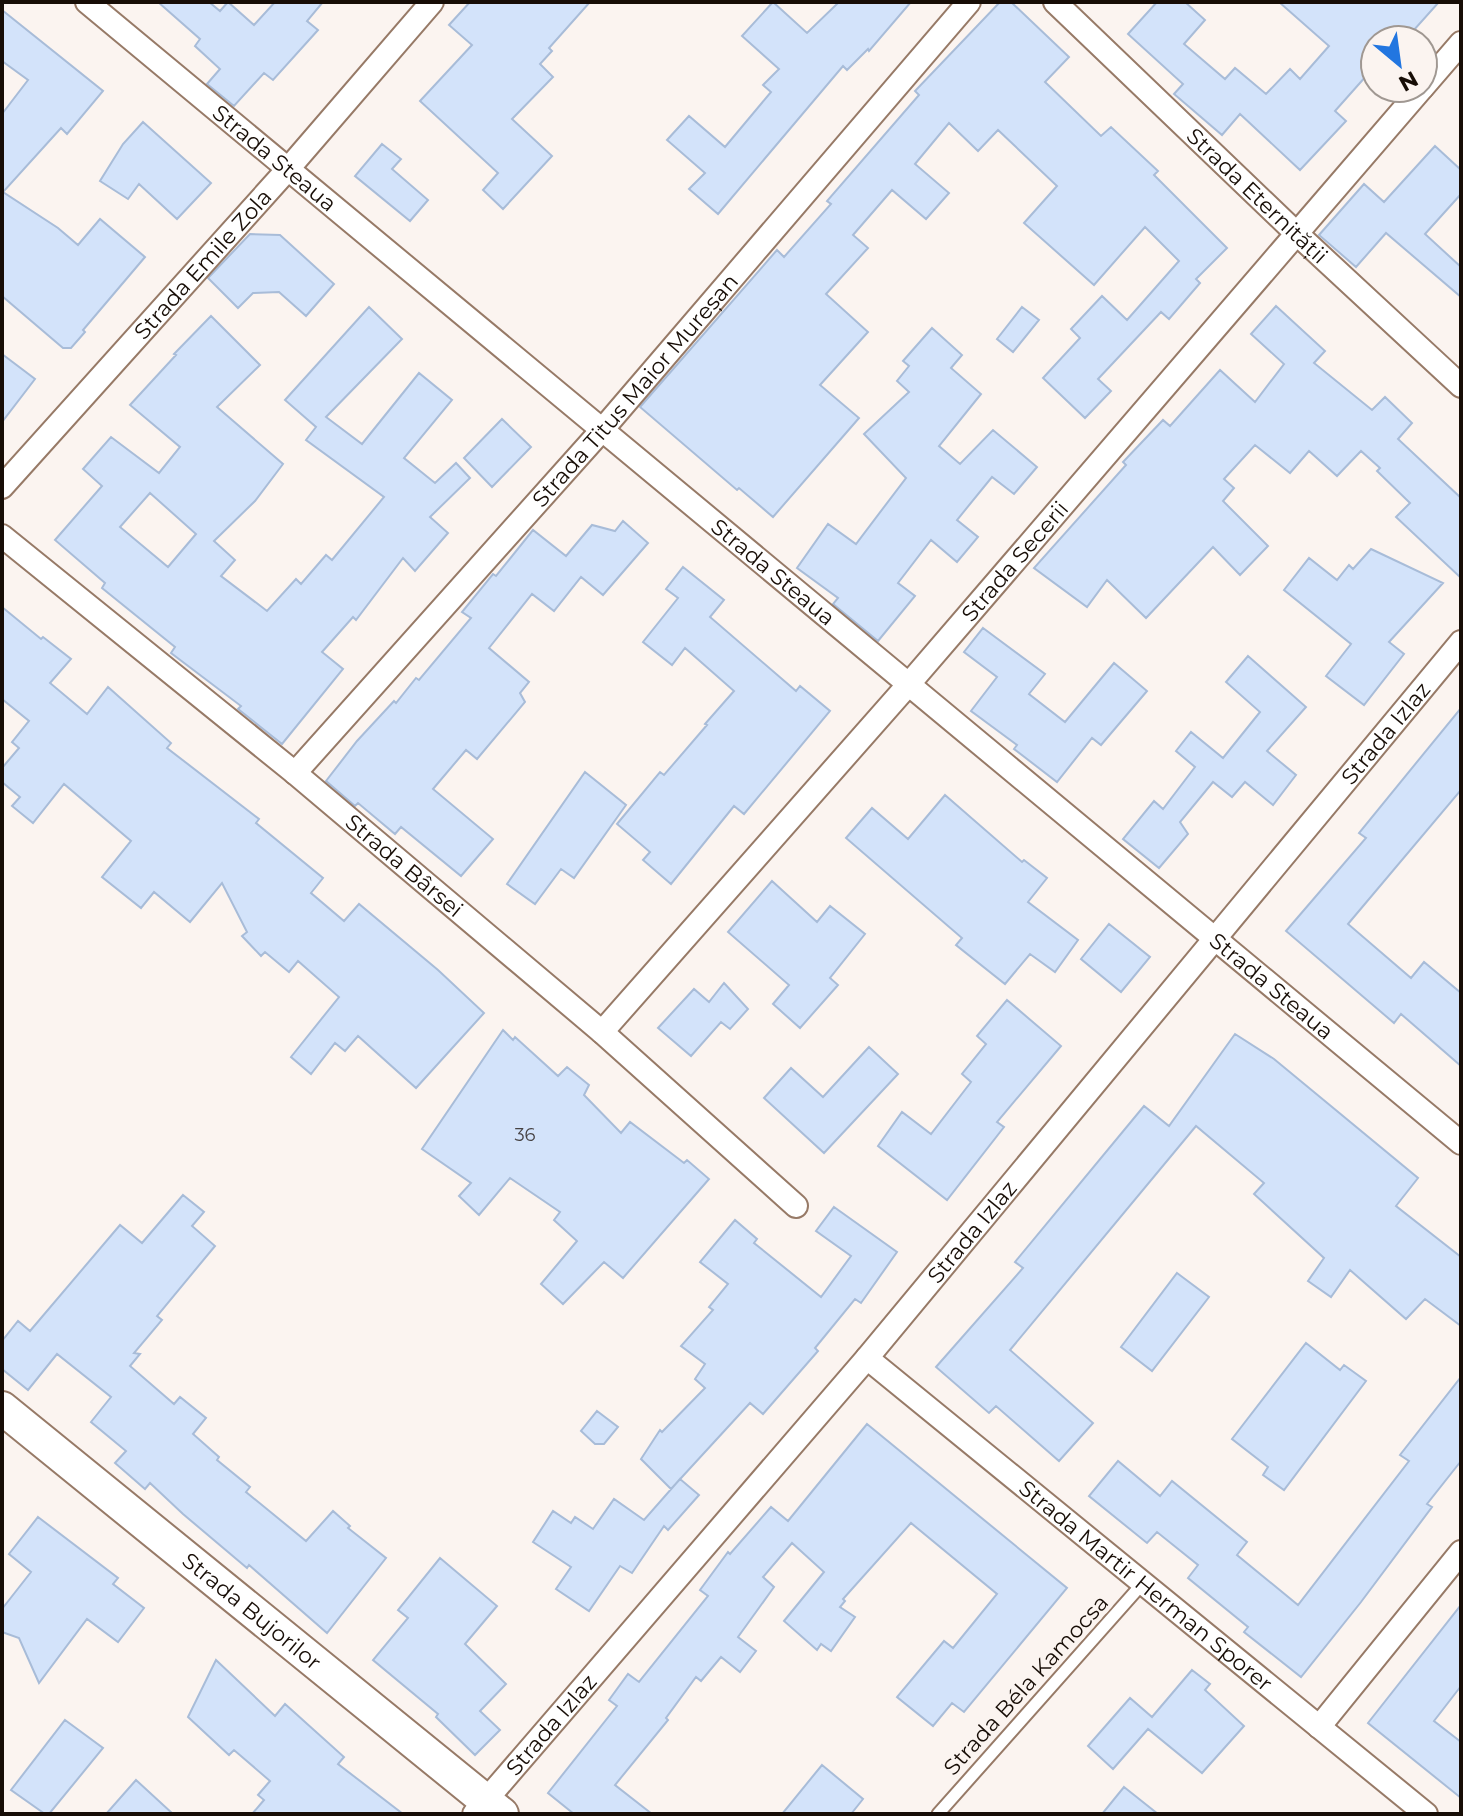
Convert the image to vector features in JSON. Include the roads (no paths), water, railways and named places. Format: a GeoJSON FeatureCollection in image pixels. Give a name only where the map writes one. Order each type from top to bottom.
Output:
{"type":"FeatureCollection","features":[{"type":"Feature","properties":{"kind":"main road","name":"Strada Bujorilor"},"geometry":{"type":"LineString","coordinates":[[2,1408],[487,1809]]}},
{"type":"Feature","properties":{"kind":"street","name":"Strada Steaua"},"geometry":{"type":"LineString","coordinates":[[87,2],[1461,1143]]}},
{"type":"Feature","properties":{"kind":"street","name":"Strada Emile Zola"},"geometry":{"type":"LineString","coordinates":[[2,487],[288,169],[432,2]]}},
{"type":"Feature","properties":{"kind":"street","name":"Strada Titus Maior Mureșan"},"geometry":{"type":"LineString","coordinates":[[295,773],[602,430],[969,2]]}},
{"type":"Feature","properties":{"kind":"street","name":"Strada Eternității"},"geometry":{"type":"LineString","coordinates":[[1055,2],[1461,386]]}},
{"type":"Feature","properties":{"kind":"street","name":"Strada Secerii"},"geometry":{"type":"LineString","coordinates":[[1439,68],[1461,43]]}},
{"type":"Feature","properties":{"kind":"street","name":"Strada Secerii"},"geometry":{"type":"LineString","coordinates":[[602,1032],[908,685],[1407,104]]}},
{"type":"Feature","properties":{"kind":"street","name":"Strada Bârsei"},"geometry":{"type":"LineString","coordinates":[[2,536],[295,773],[602,1032],[796,1206]]}},
{"type":"Feature","properties":{"kind":"street","name":"Strada Izlaz"},"geometry":{"type":"LineString","coordinates":[[487,1809],[867,1358],[1461,642]]}},
{"type":"Feature","properties":{"kind":"street","name":"Strada Martir Herman Sporer"},"geometry":{"type":"LineString","coordinates":[[867,1358],[1426,1814]]}},
{"type":"Feature","properties":{"kind":"street"},"geometry":{"type":"LineString","coordinates":[[1319,1727],[1461,1552]]}},
{"type":"Feature","properties":{"kind":"lane","name":"Strada Béla Kamocsa"},"geometry":{"type":"LineString","coordinates":[[938,1814],[1143,1583]]}}]}
